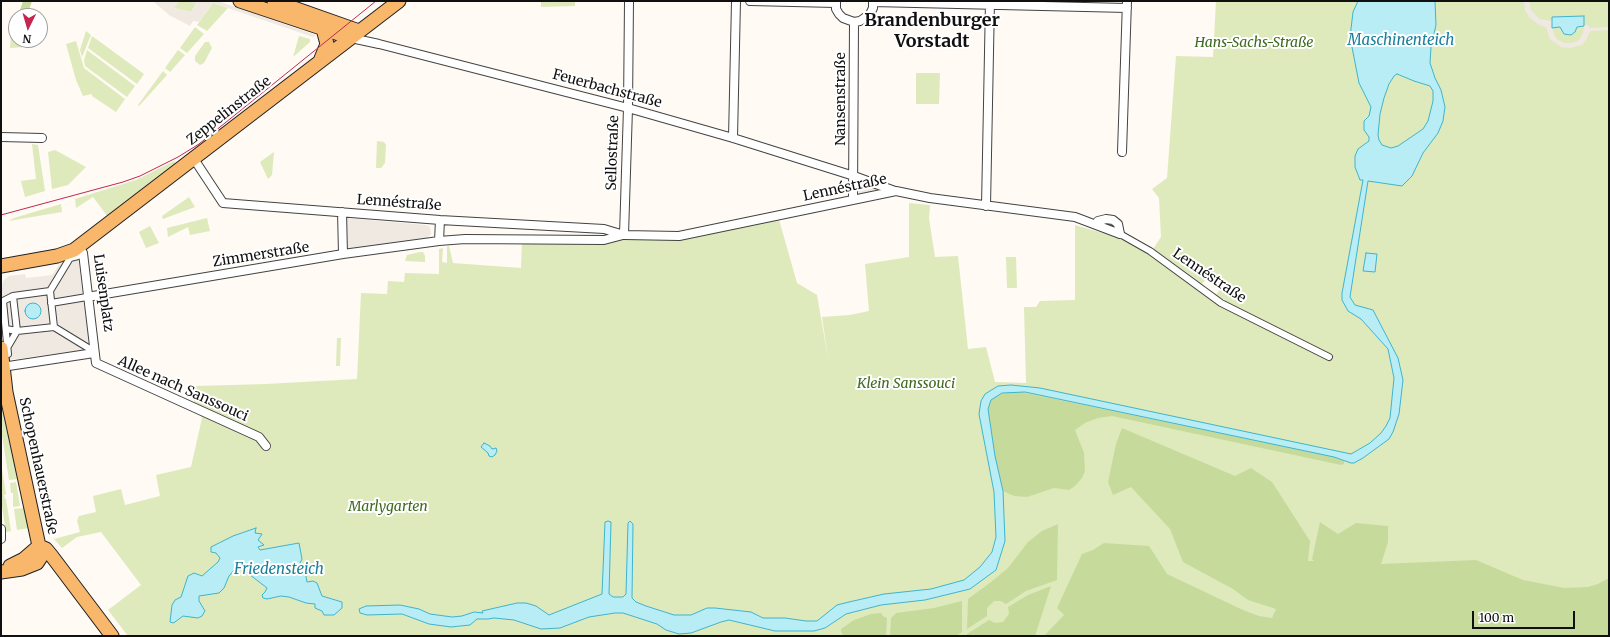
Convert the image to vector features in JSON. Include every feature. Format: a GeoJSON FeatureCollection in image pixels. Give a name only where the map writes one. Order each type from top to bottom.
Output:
{"type":"FeatureCollection","features":[{"type":"Feature","properties":{"kind":"main road"},"geometry":{"type":"LineString","coordinates":[[240,1],[323,29],[355,35]]}},
{"type":"Feature","properties":{"kind":"main road"},"geometry":{"type":"LineString","coordinates":[[274,1],[355,35]]}},
{"type":"Feature","properties":{"kind":"main road","name":"Zeppelinstraße"},"geometry":{"type":"LineString","coordinates":[[78,251],[194,159],[399,1]]}},
{"type":"Feature","properties":{"kind":"main road"},"geometry":{"type":"LineString","coordinates":[[320,61],[327,44],[323,29]]}},
{"type":"Feature","properties":{"kind":"main road","name":"Luisenplatz"},"geometry":{"type":"LineString","coordinates":[[1,266],[78,251]]}},
{"type":"Feature","properties":{"kind":"main road","name":"Schopenhauerstraße"},"geometry":{"type":"LineString","coordinates":[[4,348],[6,392],[39,546],[46,549],[51,555],[112,636]]}},
{"type":"Feature","properties":{"kind":"main road"},"geometry":{"type":"LineString","coordinates":[[1,571],[22,569],[37,563],[41,557],[39,546]]}},
{"type":"Feature","properties":{"kind":"street","name":"Sellostraße"},"geometry":{"type":"LineString","coordinates":[[624,235],[630,1]]}},
{"type":"Feature","properties":{"kind":"street"},"geometry":{"type":"LineString","coordinates":[[733,138],[736,1]]}},
{"type":"Feature","properties":{"kind":"street"},"geometry":{"type":"LineString","coordinates":[[750,1],[836,2],[836,9],[843,18],[854,22],[866,18],[873,8],[873,2],[1127,4],[1122,152]]}},
{"type":"Feature","properties":{"kind":"street"},"geometry":{"type":"LineString","coordinates":[[986,206],[990,3]]}},
{"type":"Feature","properties":{"kind":"street","name":"Nansenstraße"},"geometry":{"type":"LineString","coordinates":[[854,22],[854,176]]}},
{"type":"Feature","properties":{"kind":"street","name":"Feuerbachstraße"},"geometry":{"type":"LineString","coordinates":[[355,35],[379,44],[628,108],[733,138],[854,176],[896,191]]}},
{"type":"Feature","properties":{"kind":"street"},"geometry":{"type":"LineString","coordinates":[[1,137],[42,138]]}},
{"type":"Feature","properties":{"kind":"street","name":"Lennéstraße"},"geometry":{"type":"LineString","coordinates":[[194,159],[223,203],[440,220],[604,229],[624,235]]}},
{"type":"Feature","properties":{"kind":"street"},"geometry":{"type":"LineString","coordinates":[[854,176],[854,199]]}},
{"type":"Feature","properties":{"kind":"street","name":"Lennéstraße"},"geometry":{"type":"LineString","coordinates":[[439,241],[604,240],[624,235],[686,235],[896,191],[930,198],[1098,220],[1150,251],[1222,303],[1328,357]]}},
{"type":"Feature","properties":{"kind":"street"},"geometry":{"type":"LineString","coordinates":[[342,212],[342,254]]}},
{"type":"Feature","properties":{"kind":"street"},"geometry":{"type":"LineString","coordinates":[[439,241],[440,220]]}},
{"type":"Feature","properties":{"kind":"street","name":"Zimmerstraße"},"geometry":{"type":"LineString","coordinates":[[87,297],[342,254],[439,241]]}},
{"type":"Feature","properties":{"kind":"street"},"geometry":{"type":"LineString","coordinates":[[54,327],[50,291],[70,258],[78,251]]}},
{"type":"Feature","properties":{"kind":"street","name":"Luisenplatz"},"geometry":{"type":"LineString","coordinates":[[78,251],[83,253],[92,351]]}},
{"type":"Feature","properties":{"kind":"street"},"geometry":{"type":"LineString","coordinates":[[4,348],[6,329],[3,301],[13,296],[50,291]]}},
{"type":"Feature","properties":{"kind":"street"},"geometry":{"type":"LineString","coordinates":[[4,348],[17,332],[13,296]]}},
{"type":"Feature","properties":{"kind":"street"},"geometry":{"type":"LineString","coordinates":[[51,303],[87,297]]}},
{"type":"Feature","properties":{"kind":"street"},"geometry":{"type":"LineString","coordinates":[[4,315],[15,314]]}},
{"type":"Feature","properties":{"kind":"street"},"geometry":{"type":"LineString","coordinates":[[6,329],[17,332],[54,327],[92,351]]}},
{"type":"Feature","properties":{"kind":"street"},"geometry":{"type":"LineString","coordinates":[[5,366],[92,351]]}},
{"type":"Feature","properties":{"kind":"street","name":"Allee nach Sanssouci"},"geometry":{"type":"LineString","coordinates":[[92,351],[96,363],[259,437],[266,446]]}},
{"type":"Feature","properties":{"kind":"street"},"geometry":{"type":"LineString","coordinates":[[1,529],[1,539]]}},
{"type":"Feature","properties":{"kind":"green space"},"geometry":{"type":"Polygon","coordinates":[[[23,1],[32,1],[30,8],[21,8],[23,1]]]}},
{"type":"Feature","properties":{"kind":"green space"},"geometry":{"type":"Polygon","coordinates":[[[179,1],[197,3],[191,12],[174,8],[179,1]]]}},
{"type":"Feature","properties":{"kind":"green space"},"geometry":{"type":"Polygon","coordinates":[[[541,1],[575,1],[575,6],[541,7],[541,1]]]}},
{"type":"Feature","properties":{"kind":"green space"},"geometry":{"type":"Polygon","coordinates":[[[1216,1],[1609,1],[1609,636],[128,636],[108,610],[141,585],[101,532],[77,537],[62,548],[54,539],[80,532],[77,521],[79,516],[96,512],[93,496],[121,489],[125,505],[160,496],[156,475],[191,467],[202,418],[193,407],[196,386],[357,379],[361,293],[387,294],[388,281],[404,282],[405,273],[439,274],[439,249],[443,248],[442,262],[447,263],[447,247],[449,246],[453,263],[521,268],[522,240],[604,240],[679,236],[778,216],[797,283],[817,295],[828,358],[822,317],[850,315],[869,311],[865,264],[909,257],[909,203],[930,205],[929,218],[935,257],[958,256],[968,349],[986,347],[995,382],[1026,383],[1024,307],[1036,307],[1040,301],[1075,300],[1075,225],[1120,238],[1136,246],[1222,306],[1225,300],[1216,295],[1221,288],[1211,280],[1212,278],[1208,276],[1202,284],[1153,249],[1161,237],[1159,198],[1152,189],[1167,178],[1176,56],[1213,57],[1216,1]]]}},
{"type":"Feature","properties":{"kind":"green space"},"geometry":{"type":"Polygon","coordinates":[[[213,3],[228,8],[207,31],[197,25],[213,3]]]}},
{"type":"Feature","properties":{"kind":"green space"},"geometry":{"type":"Polygon","coordinates":[[[195,27],[204,34],[187,53],[180,48],[195,27]]]}},
{"type":"Feature","properties":{"kind":"green space"},"geometry":{"type":"Polygon","coordinates":[[[86,31],[91,35],[82,57],[80,50],[86,31]]]}},
{"type":"Feature","properties":{"kind":"green space"},"geometry":{"type":"Polygon","coordinates":[[[92,36],[144,74],[137,84],[88,48],[92,36]]]}},
{"type":"Feature","properties":{"kind":"green space"},"geometry":{"type":"Polygon","coordinates":[[[299,36],[310,39],[310,42],[293,57],[299,36]]]}},
{"type":"Feature","properties":{"kind":"green space"},"geometry":{"type":"Polygon","coordinates":[[[76,41],[84,68],[125,99],[116,112],[92,96],[92,94],[83,96],[76,80],[66,44],[76,41]]]}},
{"type":"Feature","properties":{"kind":"green space"},"geometry":{"type":"Polygon","coordinates":[[[205,42],[209,42],[212,48],[204,63],[200,65],[195,61],[195,56],[205,42]]]}},
{"type":"Feature","properties":{"kind":"green space"},"geometry":{"type":"Polygon","coordinates":[[[87,50],[135,86],[127,97],[85,66],[84,60],[87,50]]]}},
{"type":"Feature","properties":{"kind":"green space"},"geometry":{"type":"Polygon","coordinates":[[[178,50],[185,55],[170,72],[165,68],[178,50]]]}},
{"type":"Feature","properties":{"kind":"green space"},"geometry":{"type":"Polygon","coordinates":[[[163,71],[167,75],[139,106],[138,105],[163,71]]]}},
{"type":"Feature","properties":{"kind":"green space"},"geometry":{"type":"Polygon","coordinates":[[[916,73],[940,73],[939,104],[916,104],[916,73]]]}},
{"type":"Feature","properties":{"kind":"green space"},"geometry":{"type":"Polygon","coordinates":[[[377,141],[384,142],[386,145],[385,163],[381,168],[376,168],[377,141]]]}},
{"type":"Feature","properties":{"kind":"green space"},"geometry":{"type":"Polygon","coordinates":[[[32,144],[38,145],[45,191],[25,197],[21,181],[36,179],[32,144]]]}},
{"type":"Feature","properties":{"kind":"green space"},"geometry":{"type":"Polygon","coordinates":[[[55,150],[86,167],[68,185],[52,189],[48,152],[55,150]]]}},
{"type":"Feature","properties":{"kind":"green space"},"geometry":{"type":"Polygon","coordinates":[[[274,152],[272,175],[268,179],[260,162],[274,152]]]}},
{"type":"Feature","properties":{"kind":"green space"},"geometry":{"type":"Polygon","coordinates":[[[174,161],[177,165],[108,217],[93,197],[76,208],[75,199],[136,180],[174,161]]]}},
{"type":"Feature","properties":{"kind":"green space"},"geometry":{"type":"Polygon","coordinates":[[[189,197],[195,207],[163,219],[162,216],[189,197]]]}},
{"type":"Feature","properties":{"kind":"green space"},"geometry":{"type":"Polygon","coordinates":[[[61,204],[62,212],[8,221],[14,218],[61,204]]]}},
{"type":"Feature","properties":{"kind":"green space"},"geometry":{"type":"Polygon","coordinates":[[[207,218],[210,231],[190,235],[188,227],[168,237],[167,228],[207,218]]]}},
{"type":"Feature","properties":{"kind":"green space"},"geometry":{"type":"Polygon","coordinates":[[[150,226],[159,243],[146,248],[139,232],[150,226]]]}},
{"type":"Feature","properties":{"kind":"green space"},"geometry":{"type":"Polygon","coordinates":[[[423,252],[425,256],[425,262],[405,261],[407,255],[423,252]]]}},
{"type":"Feature","properties":{"kind":"green space"},"geometry":{"type":"Polygon","coordinates":[[[1006,257],[1016,257],[1017,288],[1007,288],[1006,257]]]}},
{"type":"Feature","properties":{"kind":"green space"},"geometry":{"type":"Polygon","coordinates":[[[337,338],[341,338],[340,366],[336,366],[337,338]]]}},
{"type":"Feature","properties":{"kind":"green space"},"geometry":{"type":"Polygon","coordinates":[[[1016,391],[1334,457],[1344,461],[1344,464],[1341,465],[1112,416],[1098,418],[1085,423],[1075,430],[1084,453],[1085,471],[1082,478],[1075,486],[1069,490],[1054,488],[1027,497],[1014,496],[1003,491],[995,456],[988,409],[991,400],[996,395],[1016,391]]]}},
{"type":"Feature","properties":{"kind":"green space"},"geometry":{"type":"Polygon","coordinates":[[[1,402],[18,479],[9,480],[1,429],[3,429],[1,425],[1,402]]]}},
{"type":"Feature","properties":{"kind":"green space"},"geometry":{"type":"Polygon","coordinates":[[[1122,428],[1235,476],[1251,468],[1272,482],[1310,541],[1308,561],[1314,561],[1312,559],[1320,522],[1338,534],[1356,523],[1388,526],[1388,542],[1381,564],[1476,560],[1523,580],[1564,588],[1588,587],[1609,578],[1609,636],[1044,636],[1064,615],[1057,608],[1082,554],[1093,550],[1104,543],[1149,546],[1167,574],[1259,616],[1272,618],[1276,609],[1248,600],[1233,589],[1183,562],[1170,529],[1131,487],[1113,495],[1108,482],[1116,444],[1122,428]]]}},
{"type":"Feature","properties":{"kind":"green space"},"geometry":{"type":"Polygon","coordinates":[[[1,463],[6,494],[4,495],[11,531],[6,532],[1,500],[1,463]]]}},
{"type":"Feature","properties":{"kind":"green space"},"geometry":{"type":"Polygon","coordinates":[[[16,482],[20,506],[13,507],[13,493],[11,493],[10,483],[16,482]]]}},
{"type":"Feature","properties":{"kind":"green space"},"geometry":{"type":"Polygon","coordinates":[[[24,508],[29,528],[17,530],[14,509],[24,508]]]}},
{"type":"Feature","properties":{"kind":"green space"},"geometry":{"type":"Polygon","coordinates":[[[1058,524],[1057,580],[1026,591],[1006,604],[1001,601],[994,601],[987,608],[987,616],[967,629],[968,599],[1008,568],[1028,542],[1042,531],[1058,524]]]}},
{"type":"Feature","properties":{"kind":"green space"},"geometry":{"type":"Polygon","coordinates":[[[1051,586],[1035,636],[967,636],[967,634],[989,620],[995,623],[1003,622],[1009,614],[1008,607],[1028,595],[1051,586]]]}},
{"type":"Feature","properties":{"kind":"green space"},"geometry":{"type":"Polygon","coordinates":[[[962,601],[962,632],[956,636],[890,636],[891,618],[896,613],[934,608],[962,601]]]}},
{"type":"Feature","properties":{"kind":"green space"},"geometry":{"type":"Polygon","coordinates":[[[881,613],[887,618],[886,636],[844,636],[841,632],[841,629],[854,620],[871,614],[881,613]]]}},
{"type":"Feature","properties":{"kind":"shaded area"},"geometry":{"type":"Polygon","coordinates":[[[153,1],[179,1],[174,8],[191,12],[197,4],[188,1],[218,1],[316,35],[313,37],[213,3],[199,22],[193,21],[190,26],[169,15],[153,1]]]}},
{"type":"Feature","properties":{"kind":"shaded area"},"geometry":{"type":"Polygon","coordinates":[[[1524,1],[1529,1],[1531,10],[1540,19],[1552,21],[1554,35],[1558,40],[1564,43],[1572,43],[1579,40],[1583,33],[1584,25],[1588,25],[1590,28],[1609,27],[1609,30],[1590,31],[1582,45],[1570,48],[1561,47],[1550,39],[1546,27],[1539,25],[1529,17],[1525,10],[1524,1]]]}},
{"type":"Feature","properties":{"kind":"shaded area"},"geometry":{"type":"Polygon","coordinates":[[[859,181],[877,190],[860,194],[857,191],[859,181]]]}},
{"type":"Feature","properties":{"kind":"shaded area"},"geometry":{"type":"Polygon","coordinates":[[[347,218],[426,225],[430,227],[431,234],[426,239],[345,251],[347,218]]]}},
{"type":"Feature","properties":{"kind":"shaded area"},"geometry":{"type":"Polygon","coordinates":[[[78,256],[90,349],[9,360],[1,291],[3,281],[9,276],[25,274],[26,278],[52,275],[62,260],[78,256]]]}},
{"type":"Feature","properties":{"kind":"water","name":"Maschinenteich"},"geometry":{"type":"Polygon","coordinates":[[[1358,1],[1435,1],[1436,25],[1431,47],[1430,63],[1441,90],[1445,107],[1443,121],[1438,133],[1423,153],[1412,176],[1402,186],[1368,181],[1350,297],[1355,305],[1373,310],[1398,358],[1403,380],[1399,414],[1393,432],[1389,439],[1363,458],[1351,463],[1334,457],[1025,392],[1002,393],[991,400],[988,409],[995,456],[1003,491],[1005,541],[996,570],[970,589],[925,600],[881,605],[846,614],[825,628],[814,631],[775,631],[729,620],[691,633],[679,634],[666,630],[657,624],[623,613],[589,617],[560,628],[541,629],[514,620],[494,618],[477,619],[470,625],[451,627],[429,624],[402,614],[367,615],[360,613],[359,609],[366,606],[400,605],[419,609],[430,614],[452,617],[462,616],[474,612],[483,613],[482,611],[517,603],[526,603],[536,606],[549,615],[602,594],[605,522],[608,521],[611,522],[609,594],[613,597],[623,597],[626,594],[628,523],[630,521],[633,524],[632,598],[636,602],[674,615],[691,615],[707,608],[715,608],[751,612],[763,618],[785,618],[817,621],[837,605],[884,594],[931,589],[964,580],[980,567],[992,552],[996,537],[994,492],[979,414],[981,401],[985,394],[998,386],[1011,385],[1040,388],[1351,454],[1370,443],[1381,433],[1390,418],[1394,378],[1388,349],[1361,319],[1348,311],[1342,300],[1342,293],[1363,180],[1360,180],[1355,167],[1355,156],[1358,149],[1369,141],[1369,137],[1364,130],[1364,121],[1369,116],[1371,107],[1359,83],[1350,37],[1353,12],[1358,1]],[[1397,74],[1389,84],[1380,114],[1378,135],[1382,145],[1391,148],[1398,146],[1423,129],[1428,121],[1433,101],[1433,91],[1430,86],[1397,74]]]}},
{"type":"Feature","properties":{"kind":"water"},"geometry":{"type":"Polygon","coordinates":[[[1584,16],[1584,26],[1577,27],[1575,32],[1571,35],[1564,34],[1560,27],[1552,28],[1552,17],[1584,16]]]}},
{"type":"Feature","properties":{"kind":"water"},"geometry":{"type":"Polygon","coordinates":[[[1366,253],[1377,254],[1375,272],[1363,271],[1366,253]]]}},
{"type":"Feature","properties":{"kind":"water"},"geometry":{"type":"Polygon","coordinates":[[[33,303],[39,305],[41,311],[39,317],[33,319],[27,317],[25,311],[27,305],[33,303]]]}},
{"type":"Feature","properties":{"kind":"water"},"geometry":{"type":"Polygon","coordinates":[[[484,443],[492,449],[496,448],[497,451],[495,455],[492,457],[489,456],[488,453],[481,447],[484,443]]]}},
{"type":"Feature","properties":{"kind":"water","name":"Friedensteich"},"geometry":{"type":"Polygon","coordinates":[[[256,528],[255,533],[262,534],[258,540],[264,545],[258,547],[260,550],[299,543],[302,559],[300,563],[304,566],[307,582],[313,581],[317,583],[322,596],[342,602],[342,608],[334,615],[324,615],[322,611],[315,608],[315,604],[281,596],[267,599],[263,598],[262,595],[267,588],[245,571],[236,568],[229,576],[224,588],[219,593],[199,596],[199,601],[205,611],[202,616],[198,618],[183,616],[173,623],[170,622],[172,605],[175,600],[181,597],[188,576],[194,573],[202,576],[218,562],[220,558],[216,553],[211,552],[211,547],[233,536],[256,528]]]}},
{"type":"Feature","properties":{"kind":"tram line"},"geometry":{"type":"LineString","coordinates":[[1,215],[123,182],[140,176],[178,157],[199,144],[376,1]]}},
{"type":"Feature","properties":{"kind":"district","name":"Brandenburger Vorstadt"},"geometry":{"type":"Point","coordinates":[932,31]}},
{"type":"Feature","properties":{"kind":"park label","name":"Hans-Sachs-Straße"},"geometry":{"type":"Point","coordinates":[1254,43]}},
{"type":"Feature","properties":{"kind":"park label","name":"Klein Sanssouci"},"geometry":{"type":"Point","coordinates":[906,384]}},
{"type":"Feature","properties":{"kind":"park label","name":"Marlygarten"},"geometry":{"type":"Point","coordinates":[388,507]}}]}
